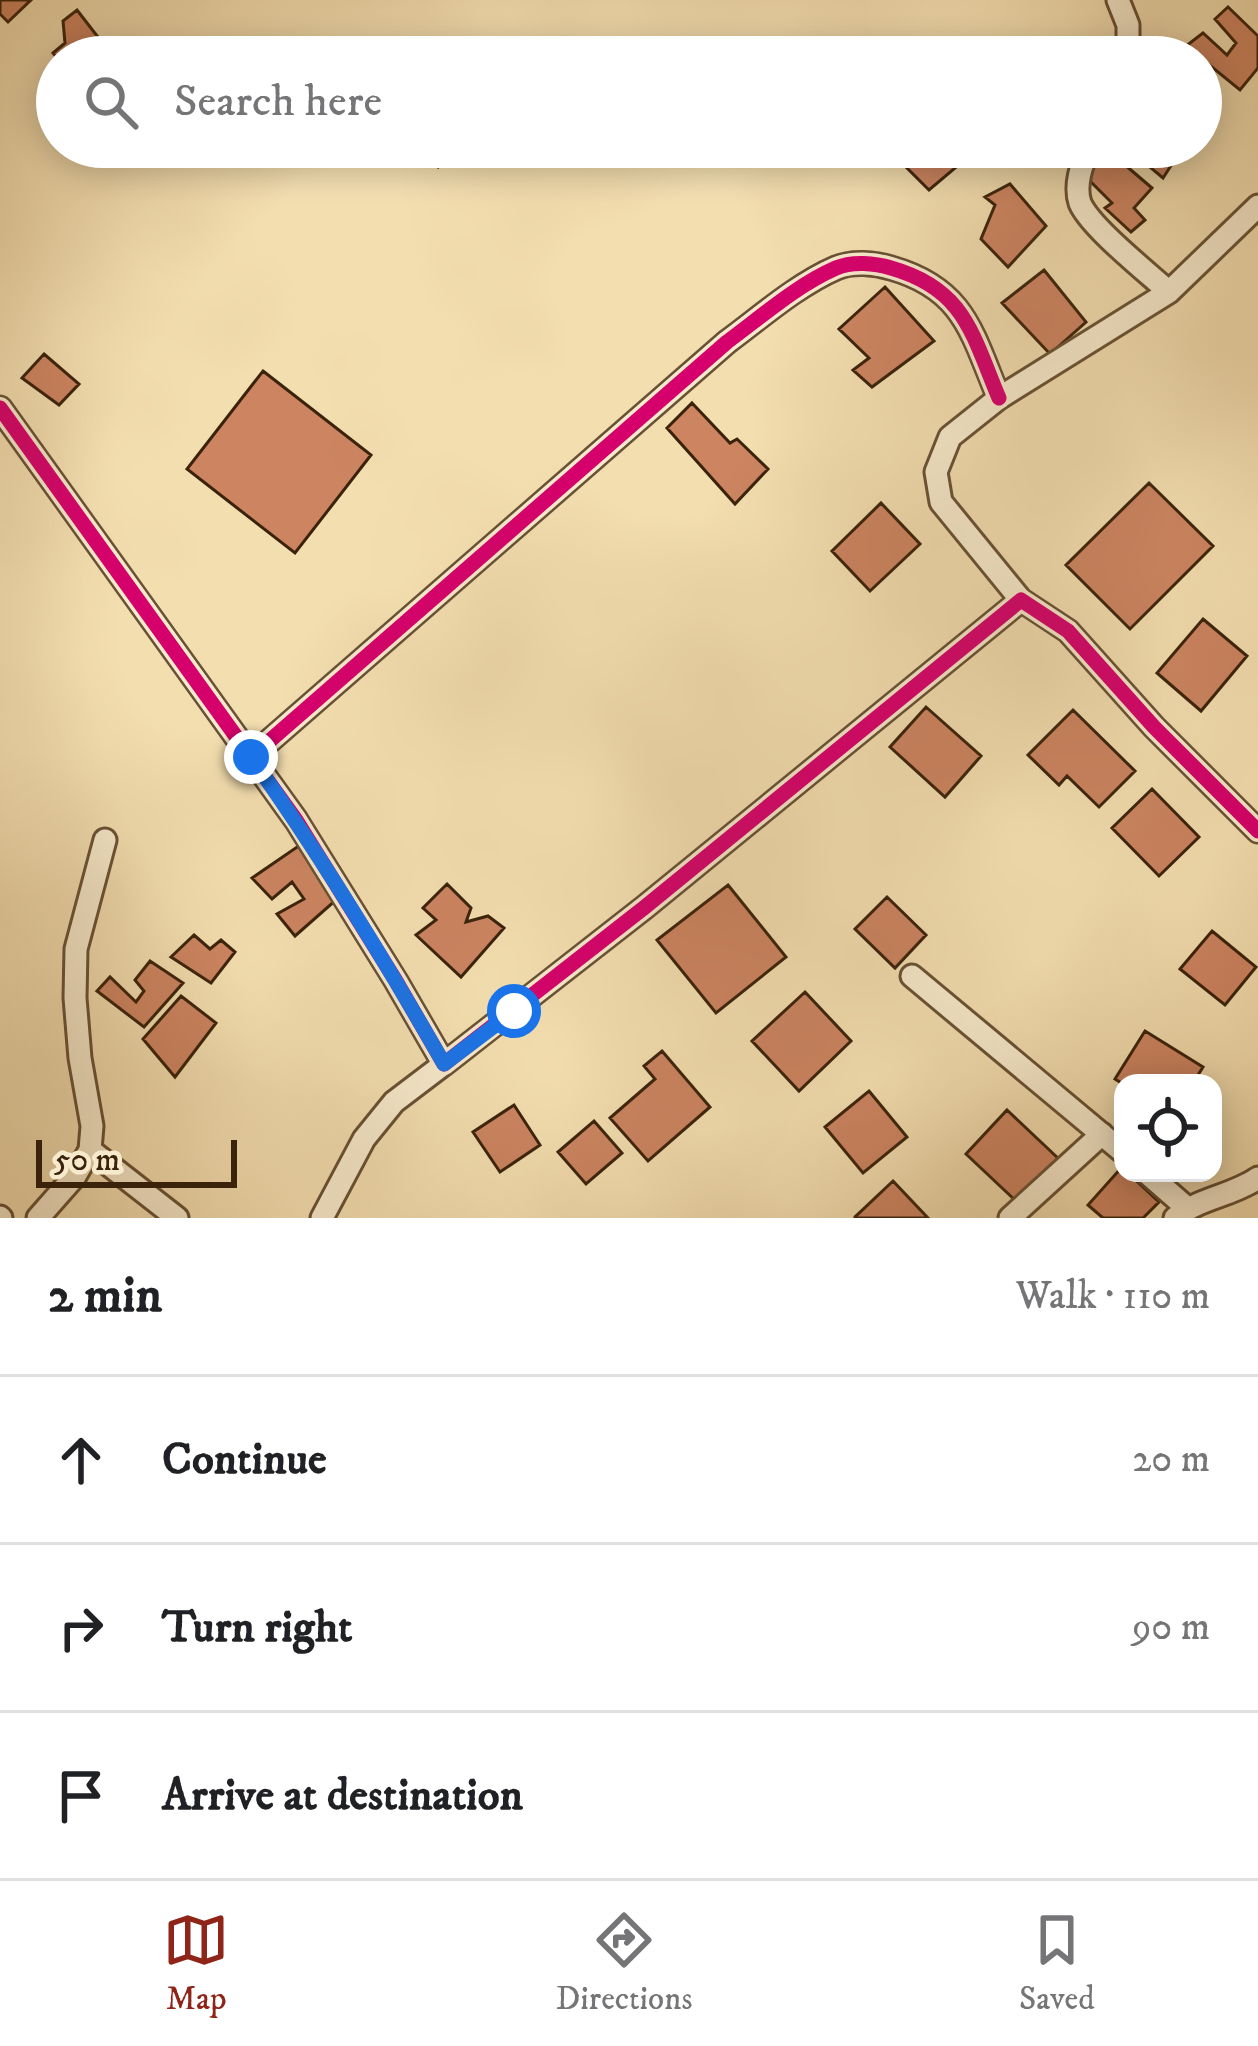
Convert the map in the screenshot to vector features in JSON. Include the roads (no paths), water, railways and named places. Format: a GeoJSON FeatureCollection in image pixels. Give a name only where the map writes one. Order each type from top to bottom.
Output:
{"type":"FeatureCollection","features":[{"type":"Feature","properties":{"kind":"street"},"geometry":{"type":"LineString","coordinates":[[1118,0],[1129,36]]}},
{"type":"Feature","properties":{"kind":"street"},"geometry":{"type":"LineString","coordinates":[[1081,168],[1078,199],[1089,218],[1168,292]]}},
{"type":"Feature","properties":{"kind":"street"},"geometry":{"type":"LineString","coordinates":[[1258,206],[1168,292],[999,398],[950,437],[935,472],[940,502],[1021,600],[1069,632],[1154,727],[1258,831]]}},
{"type":"Feature","properties":{"kind":"street"},"geometry":{"type":"LineString","coordinates":[[251,757],[727,342],[840,266],[876,263],[917,275],[950,298],[999,398]]}},
{"type":"Feature","properties":{"kind":"street"},"geometry":{"type":"LineString","coordinates":[[0,408],[309,840],[444,1064]]}},
{"type":"Feature","properties":{"kind":"street"},"geometry":{"type":"LineString","coordinates":[[322,1218],[364,1139],[394,1102],[627,922],[1021,600]]}},
{"type":"Feature","properties":{"kind":"street"},"geometry":{"type":"LineString","coordinates":[[38,1218],[75,1176],[90,1150],[92,1126],[75,998],[76,950],[105,840]]}},
{"type":"Feature","properties":{"kind":"street"},"geometry":{"type":"LineString","coordinates":[[912,976],[1114,1144]]}},
{"type":"Feature","properties":{"kind":"street"},"geometry":{"type":"LineString","coordinates":[[1010,1218],[1102,1134]]}},
{"type":"Feature","properties":{"kind":"street"},"geometry":{"type":"LineString","coordinates":[[90,1150],[177,1218]]}},
{"type":"Feature","properties":{"kind":"street"},"geometry":{"type":"LineString","coordinates":[[1155,1182],[1181,1213],[1258,1178]]}}]}
